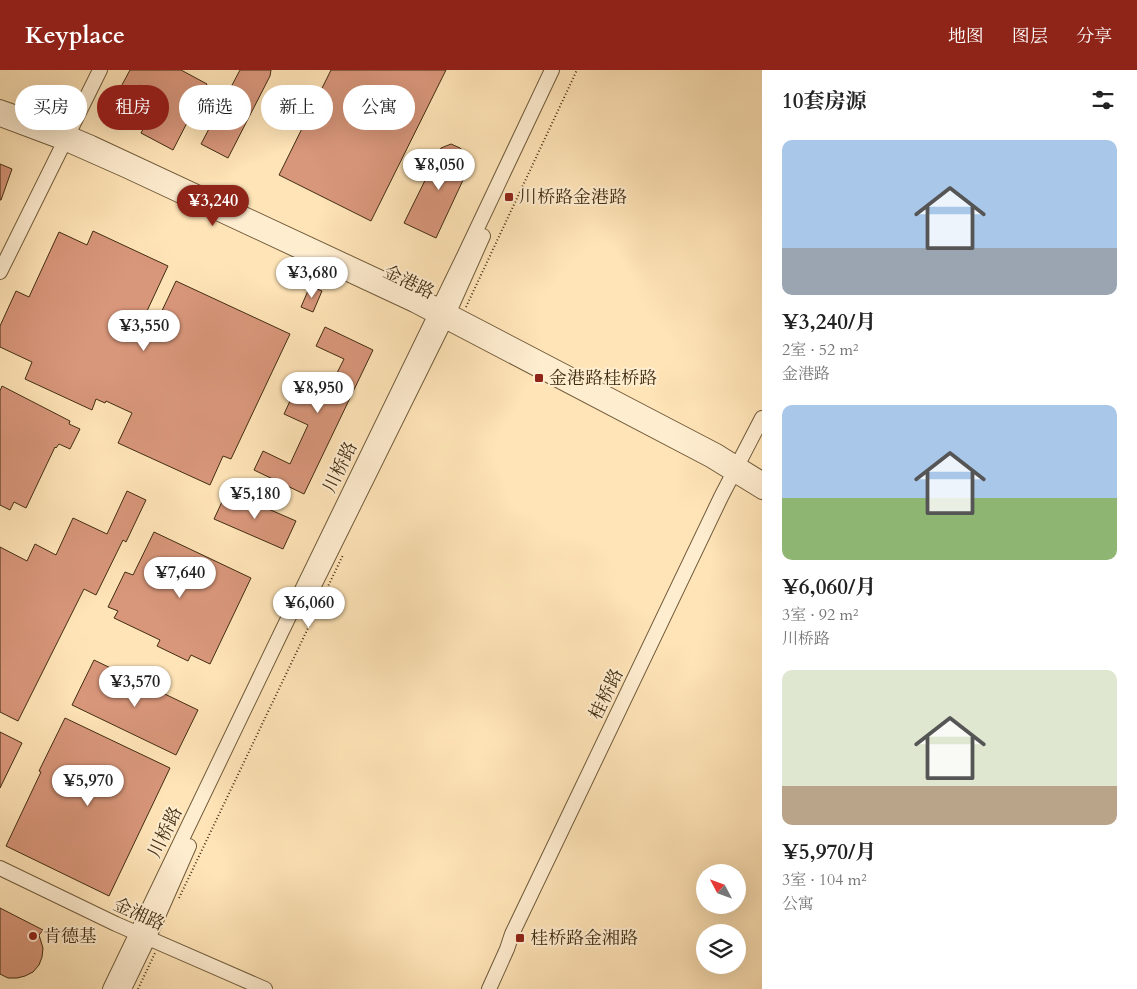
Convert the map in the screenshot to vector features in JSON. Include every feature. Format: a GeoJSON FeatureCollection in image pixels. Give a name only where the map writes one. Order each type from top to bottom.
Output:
{"type":"FeatureCollection","features":[{"type":"Feature","properties":{"kind":"street"},"geometry":{"type":"LineString","coordinates":[[0,272],[100,70]]}},
{"type":"Feature","properties":{"kind":"street","name":"川桥路"},"geometry":{"type":"LineString","coordinates":[[446,314],[467,248],[552,70]]}},
{"type":"Feature","properties":{"kind":"street","name":"川桥路"},"geometry":{"type":"LineString","coordinates":[[124,989],[562,70]]}},
{"type":"Feature","properties":{"kind":"street","name":"金港路"},"geometry":{"type":"LineString","coordinates":[[0,107],[414,305],[446,314],[714,450],[762,492]]}},
{"type":"Feature","properties":{"kind":"street","name":"金港路"},"geometry":{"type":"LineString","coordinates":[[0,119],[66,138]]}},
{"type":"Feature","properties":{"kind":"street","name":"桂桥路"},"geometry":{"type":"LineString","coordinates":[[489,989],[512,934],[762,418]]}},
{"type":"Feature","properties":{"kind":"street","name":"金港路"},"geometry":{"type":"LineString","coordinates":[[736,469],[762,479]]}},
{"type":"Feature","properties":{"kind":"street","name":"金湘路"},"geometry":{"type":"LineString","coordinates":[[0,868],[148,939],[265,989]]}},
{"type":"Feature","properties":{"kind":"street","name":"川桥路"},"geometry":{"type":"LineString","coordinates":[[110,989],[148,939]]}},
{"type":"Feature","properties":{"kind":"path"},"geometry":{"type":"LineString","coordinates":[[446,314],[486,266],[577,70]]}},
{"type":"Feature","properties":{"kind":"path"},"geometry":{"type":"LineString","coordinates":[[178,902],[343,555]]}},
{"type":"Feature","properties":{"kind":"path"},"geometry":{"type":"LineString","coordinates":[[138,989],[148,939]]}},
{"type":"Feature","properties":{"kind":"building"},"geometry":{"type":"Polygon","coordinates":[[[130,70],[181,70],[207,84],[179,85],[179,130],[183,130],[173,150],[141,133],[143,130],[169,130],[169,85],[122,85],[130,70]]]}},
{"type":"Feature","properties":{"kind":"building"},"geometry":{"type":"Polygon","coordinates":[[[240,70],[271,70],[265,85],[261,85],[261,94],[251,113],[251,85],[232,85],[240,70]]]}},
{"type":"Feature","properties":{"kind":"building"},"geometry":{"type":"Polygon","coordinates":[[[331,70],[446,70],[371,221],[279,175],[301,130],[333,130],[333,85],[324,85],[331,70]]]}},
{"type":"Feature","properties":{"kind":"building"},"geometry":{"type":"Polygon","coordinates":[[[208,130],[242,130],[228,158],[201,144],[208,130]]]}},
{"type":"Feature","properties":{"kind":"building"},"geometry":{"type":"Polygon","coordinates":[[[451,144],[460,148],[468,155],[471,163],[436,238],[404,223],[441,148],[451,144]]]}},
{"type":"Feature","properties":{"kind":"building"},"geometry":{"type":"Polygon","coordinates":[[[0,164],[12,169],[1,200],[0,200],[0,164]]]}},
{"type":"Feature","properties":{"kind":"building"},"geometry":{"type":"Polygon","coordinates":[[[93,231],[168,266],[140,326],[152,332],[176,281],[290,334],[231,459],[223,456],[210,485],[118,443],[132,413],[106,401],[105,403],[96,399],[92,410],[25,379],[32,362],[0,347],[0,326],[16,291],[29,297],[59,232],[87,245],[93,231]]]}},
{"type":"Feature","properties":{"kind":"building"},"geometry":{"type":"Polygon","coordinates":[[[310,286],[322,291],[313,312],[301,307],[310,286]]]}},
{"type":"Feature","properties":{"kind":"building"},"geometry":{"type":"Polygon","coordinates":[[[325,327],[373,350],[304,494],[254,470],[263,451],[290,464],[308,425],[284,414],[297,386],[324,399],[344,359],[316,346],[325,327]]]}},
{"type":"Feature","properties":{"kind":"building"},"geometry":{"type":"Polygon","coordinates":[[[2,386],[70,421],[69,424],[80,429],[70,449],[59,444],[55,447],[26,508],[14,502],[10,510],[0,505],[0,391],[2,386]]]}},
{"type":"Feature","properties":{"kind":"building"},"geometry":{"type":"Polygon","coordinates":[[[127,491],[146,500],[126,542],[123,540],[96,595],[84,589],[18,721],[0,712],[0,547],[27,561],[35,544],[56,555],[73,518],[107,534],[127,491]]]}},
{"type":"Feature","properties":{"kind":"building"},"geometry":{"type":"Polygon","coordinates":[[[227,491],[296,521],[283,549],[214,519],[227,491]]]}},
{"type":"Feature","properties":{"kind":"building"},"geometry":{"type":"Polygon","coordinates":[[[154,532],[251,578],[210,664],[191,655],[188,661],[157,646],[160,640],[114,618],[118,611],[108,607],[125,572],[133,575],[154,532]]]}},
{"type":"Feature","properties":{"kind":"building"},"geometry":{"type":"Polygon","coordinates":[[[94,660],[198,710],[176,755],[72,705],[94,660]]]}},
{"type":"Feature","properties":{"kind":"building"},"geometry":{"type":"Polygon","coordinates":[[[65,718],[170,768],[109,896],[6,846],[65,718]]]}},
{"type":"Feature","properties":{"kind":"building"},"geometry":{"type":"Polygon","coordinates":[[[0,732],[22,743],[0,788],[0,732]]]}},
{"type":"Feature","properties":{"kind":"building"},"geometry":{"type":"Polygon","coordinates":[[[0,908],[43,930],[39,935],[43,948],[39,965],[33,972],[25,976],[8,978],[0,974],[0,908]]]}},
{"type":"Feature","properties":{"kind":"place","name":"川桥路金港路"},"geometry":{"type":"Point","coordinates":[509,197]}},
{"type":"Feature","properties":{"kind":"place","name":"金港路桂桥路"},"geometry":{"type":"Point","coordinates":[539,378]}},
{"type":"Feature","properties":{"kind":"place","name":"肯德基"},"geometry":{"type":"Point","coordinates":[33,936]}},
{"type":"Feature","properties":{"kind":"place","name":"桂桥路金湘路"},"geometry":{"type":"Point","coordinates":[520,938]}}]}
